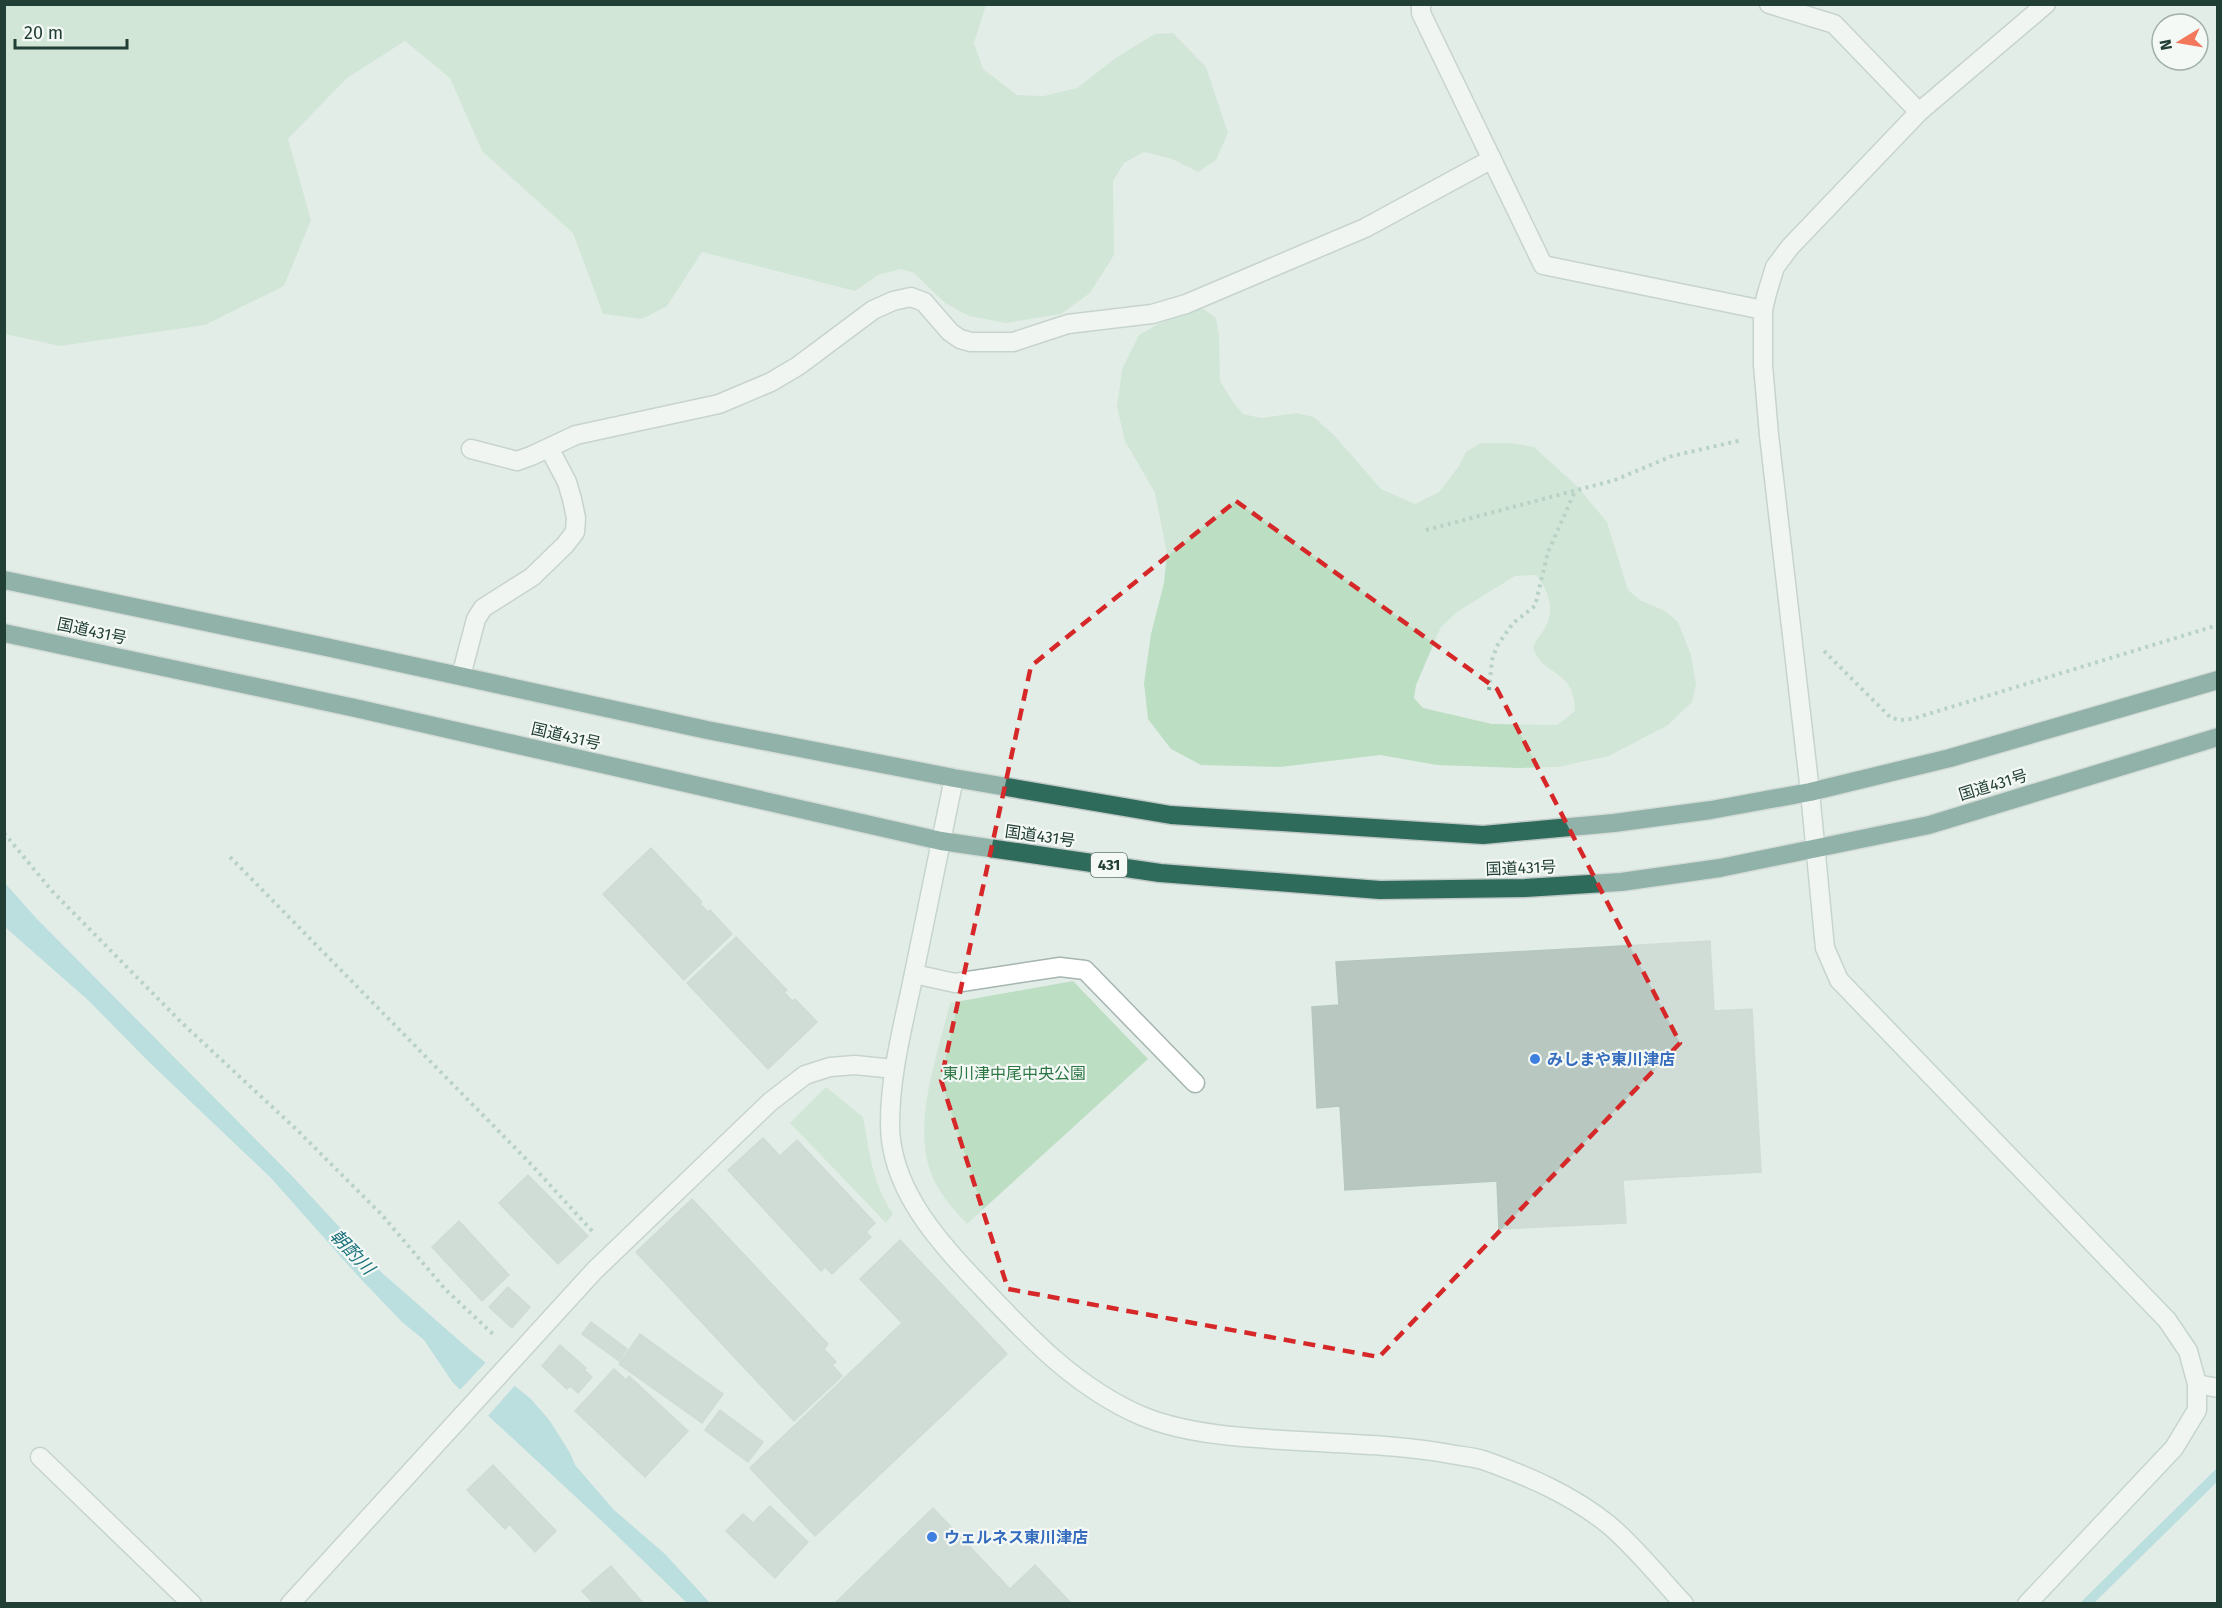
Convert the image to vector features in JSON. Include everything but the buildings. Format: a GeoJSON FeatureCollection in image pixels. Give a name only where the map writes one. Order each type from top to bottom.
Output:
{"type":"FeatureCollection","features":[{"type":"Feature","properties":{"kind":"highway","name":"国道431号"},"geometry":{"type":"LineString","coordinates":[[4,580],[707,730],[954,778],[1171,815],[1483,835],[1710,810],[1810,792],[1961,755],[2217,680]]}},
{"type":"Feature","properties":{"kind":"highway","name":"国道431号"},"geometry":{"type":"LineString","coordinates":[[4,633],[366,711],[941,841],[1160,873],[1380,890],[1525,888],[1621,882],[1720,868],[1929,825],[2217,737]]}},
{"type":"Feature","properties":{"kind":"street"},"geometry":{"type":"LineString","coordinates":[[1421,4],[1421,13],[1543,265],[1763,310]]}},
{"type":"Feature","properties":{"kind":"street"},"geometry":{"type":"LineString","coordinates":[[1769,4],[1834,24],[1919,112]]}},
{"type":"Feature","properties":{"kind":"street"},"geometry":{"type":"LineString","coordinates":[[2027,1604],[2174,1448],[2197,1410],[2197,1384],[2188,1351],[2167,1320],[1839,980],[1825,948],[1810,792],[1769,435],[1763,365],[1763,310],[1775,267],[1790,247],[1919,112],[2046,4]]}},
{"type":"Feature","properties":{"kind":"street"},"geometry":{"type":"LineString","coordinates":[[471,449],[517,461],[595,429],[645,421],[719,404],[771,382],[798,366],[873,310],[911,297],[924,302],[950,332],[960,339],[971,342],[1014,342],[1068,324],[1152,314],[1186,304],[1365,228],[1492,159]]}},
{"type":"Feature","properties":{"kind":"street"},"geometry":{"type":"LineString","coordinates":[[461,676],[476,619],[483,608],[532,577],[575,532],[576,518],[567,482],[549,448]]}},
{"type":"Feature","properties":{"kind":"street"},"geometry":{"type":"LineString","coordinates":[[954,778],[894,1069],[890,1126],[897,1167],[911,1199],[954,1258],[1035,1342],[1078,1378],[1105,1397],[1144,1416],[1180,1426],[1254,1438],[1418,1448],[1479,1459],[1538,1481],[1573,1500],[1609,1525],[1684,1604]]}},
{"type":"Feature","properties":{"kind":"street"},"geometry":{"type":"LineString","coordinates":[[914,974],[955,983],[1060,967],[1085,970],[1196,1083]]}},
{"type":"Feature","properties":{"kind":"street"},"geometry":{"type":"LineString","coordinates":[[290,1604],[510,1361],[612,1253],[770,1102],[805,1075],[830,1067],[855,1065],[894,1069]]}},
{"type":"Feature","properties":{"kind":"street"},"geometry":{"type":"LineString","coordinates":[[2197,1384],[2217,1388]]}},
{"type":"Feature","properties":{"kind":"street"},"geometry":{"type":"LineString","coordinates":[[40,1457],[192,1604]]}},
{"type":"Feature","properties":{"kind":"path"},"geometry":{"type":"LineString","coordinates":[[1426,530],[1615,480],[1672,456],[1769,435]]}},
{"type":"Feature","properties":{"kind":"path"},"geometry":{"type":"LineString","coordinates":[[1489,690],[1492,660],[1497,646],[1513,623],[1535,606],[1548,552],[1575,491]]}},
{"type":"Feature","properties":{"kind":"path"},"geometry":{"type":"LineString","coordinates":[[1792,638],[1810,639],[1891,718],[1901,720],[1912,719],[2217,625]]}},
{"type":"Feature","properties":{"kind":"path"},"geometry":{"type":"LineString","coordinates":[[4,833],[52,891],[182,1023],[297,1130],[382,1215],[446,1289],[500,1341]]}},
{"type":"Feature","properties":{"kind":"path"},"geometry":{"type":"LineString","coordinates":[[230,857],[526,1159],[612,1253]]}},
{"type":"Feature","properties":{"kind":"highlighted area"},"geometry":{"type":"Polygon","coordinates":[[[1236,501],[1497,689],[1680,1043],[1379,1357],[1008,1289],[941,1080],[1031,666],[1236,501]]]}},
{"type":"Feature","properties":{"kind":"green space"},"geometry":{"type":"Polygon","coordinates":[[[5,4],[986,5],[974,43],[983,69],[1017,95],[1044,96],[1077,88],[1117,57],[1155,34],[1173,33],[1206,67],[1228,133],[1216,160],[1198,172],[1172,159],[1144,152],[1124,163],[1113,181],[1114,255],[1090,293],[1061,314],[1006,323],[969,316],[945,303],[914,273],[901,269],[878,275],[855,291],[702,252],[667,306],[642,319],[603,314],[573,233],[482,151],[450,78],[405,41],[347,78],[288,139],[311,220],[284,286],[205,325],[60,346],[5,334],[5,4]]]}},
{"type":"Feature","properties":{"kind":"green space"},"geometry":{"type":"Polygon","coordinates":[[[1202,308],[1216,318],[1219,335],[1220,381],[1243,414],[1261,418],[1296,413],[1314,417],[1335,436],[1381,489],[1415,504],[1439,492],[1459,466],[1466,452],[1481,443],[1511,443],[1534,447],[1577,486],[1607,522],[1628,590],[1640,600],[1665,611],[1678,622],[1691,655],[1696,685],[1692,702],[1668,725],[1609,756],[1558,767],[1437,765],[1380,755],[1280,767],[1201,765],[1171,749],[1148,719],[1144,683],[1151,634],[1164,583],[1167,554],[1155,493],[1125,441],[1117,407],[1122,369],[1139,335],[1165,320],[1202,308]],[[1536,575],[1515,576],[1457,612],[1441,627],[1416,685],[1414,698],[1423,708],[1492,724],[1557,725],[1575,711],[1569,686],[1564,679],[1543,664],[1533,647],[1550,615],[1548,596],[1536,575]]]}},
{"type":"Feature","properties":{"kind":"green space","name":"東川津中尾中央公園"},"geometry":{"type":"Polygon","coordinates":[[[1073,981],[1148,1059],[967,1224],[945,1198],[934,1180],[927,1160],[924,1138],[928,1092],[950,1003],[1073,981]]]}},
{"type":"Feature","properties":{"kind":"green space"},"geometry":{"type":"Polygon","coordinates":[[[826,1087],[863,1117],[876,1179],[893,1214],[886,1223],[790,1123],[826,1087]]]}},
{"type":"Feature","properties":{"kind":"water","name":"朝酌川"},"geometry":{"type":"Polygon","coordinates":[[[4,882],[37,919],[294,1178],[381,1272],[470,1350],[531,1399],[550,1421],[575,1465],[614,1510],[665,1554],[710,1603],[687,1603],[453,1383],[424,1340],[402,1322],[357,1275],[271,1178],[149,1062],[89,1001],[5,927],[4,882]]]}},
{"type":"Feature","properties":{"kind":"pier"},"geometry":{"type":"Polygon","coordinates":[[[488,1360],[517,1383],[486,1418],[458,1392],[488,1360]]]}},
{"type":"Feature","properties":{"kind":"waterway"},"geometry":{"type":"LineString","coordinates":[[2086,1604],[2218,1474]]}},
{"type":"Feature","properties":{"kind":"place","name":"みしまや東川津店"},"geometry":{"type":"Point","coordinates":[1535,1059]}},
{"type":"Feature","properties":{"kind":"place","name":"ウェルネス東川津店"},"geometry":{"type":"Point","coordinates":[932,1537]}}]}
